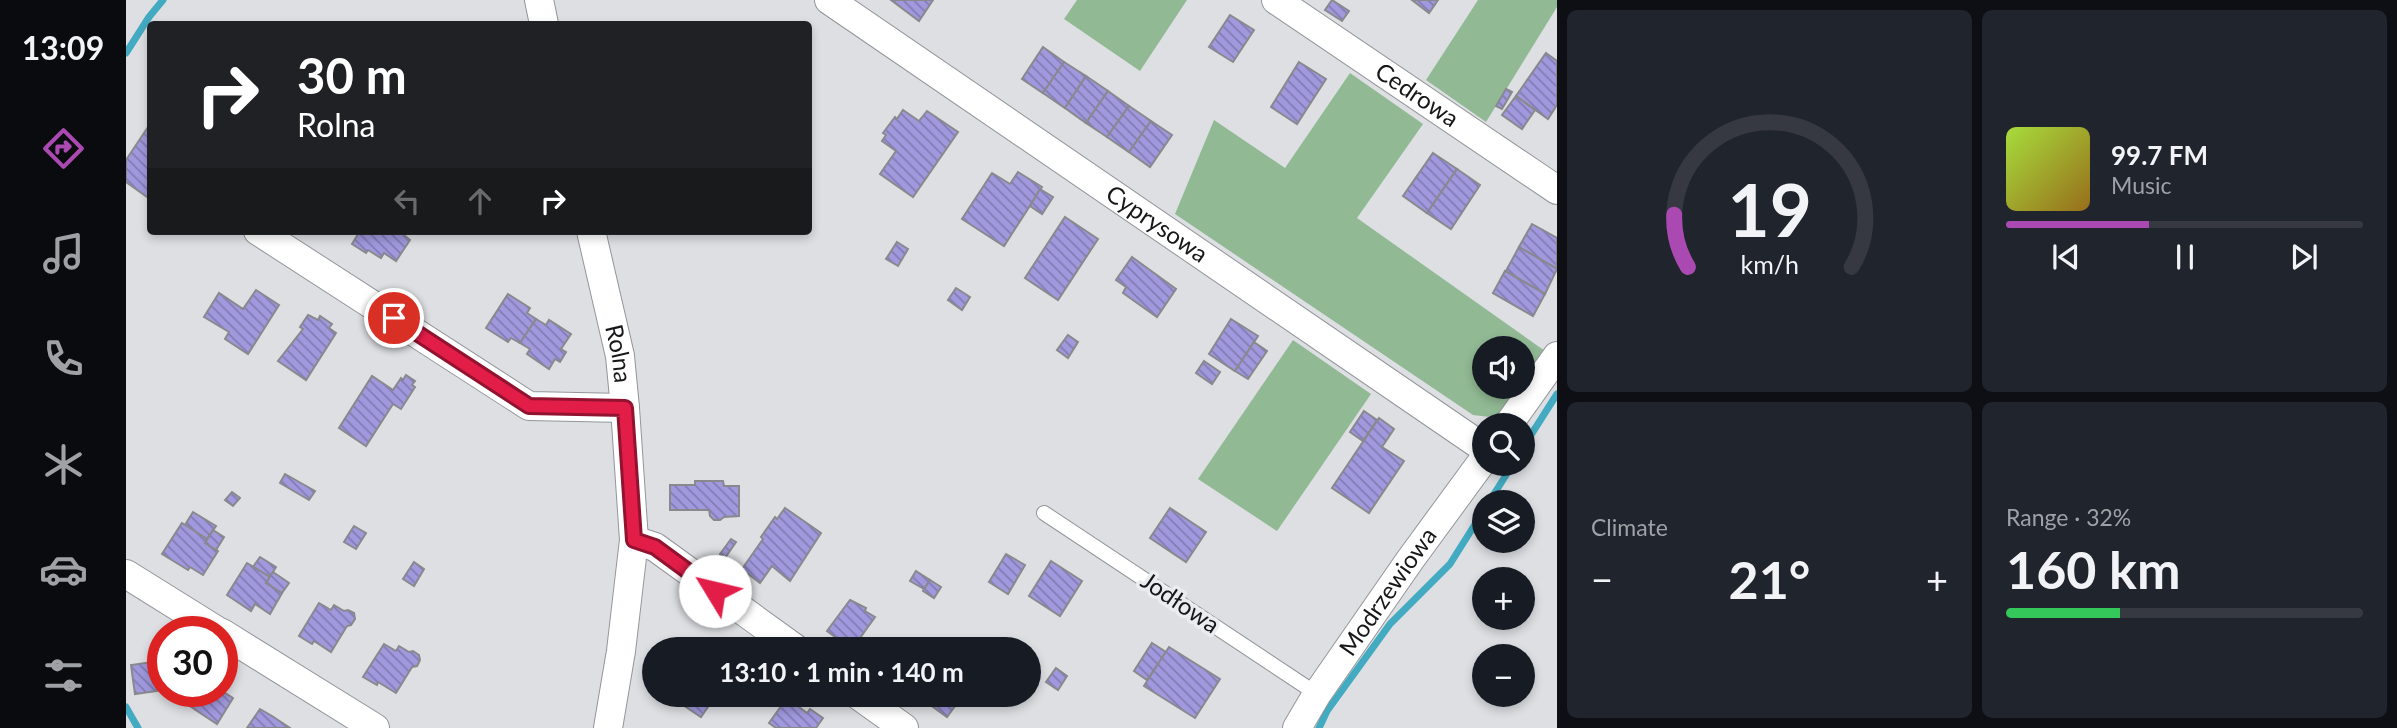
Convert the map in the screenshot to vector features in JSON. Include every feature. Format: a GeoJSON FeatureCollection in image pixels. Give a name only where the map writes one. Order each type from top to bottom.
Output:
{"type":"FeatureCollection","features":[{"type":"Feature","properties":{"kind":"street"},"geometry":{"type":"LineString","coordinates":[[539,0],[543,21]]}},
{"type":"Feature","properties":{"kind":"street","name":"Cyprysowa"},"geometry":{"type":"LineString","coordinates":[[829,0],[1472,440]]}},
{"type":"Feature","properties":{"kind":"street","name":"Cedrowa"},"geometry":{"type":"LineString","coordinates":[[1276,0],[1557,190]]}},
{"type":"Feature","properties":{"kind":"street"},"geometry":{"type":"LineString","coordinates":[[264,235],[529,406],[625,408]]}},
{"type":"Feature","properties":{"kind":"street","name":"Rolna"},"geometry":{"type":"LineString","coordinates":[[592,235],[620,356],[634,540],[621,651],[608,728]]}},
{"type":"Feature","properties":{"kind":"street"},"geometry":{"type":"LineString","coordinates":[[1517,413],[1557,356]]}},
{"type":"Feature","properties":{"kind":"street","name":"Modrzewiowa"},"geometry":{"type":"LineString","coordinates":[[1297,728],[1317,694],[1472,475]]}},
{"type":"Feature","properties":{"kind":"street"},"geometry":{"type":"LineString","coordinates":[[634,540],[655,547],[779,637]]}},
{"type":"Feature","properties":{"kind":"street"},"geometry":{"type":"LineString","coordinates":[[126,574],[194,616]]}},
{"type":"Feature","properties":{"kind":"street"},"geometry":{"type":"LineString","coordinates":[[238,643],[375,728]]}},
{"type":"Feature","properties":{"kind":"street"},"geometry":{"type":"LineString","coordinates":[[875,707],[904,728]]}},
{"type":"Feature","properties":{"kind":"lane","name":"Jodłowa"},"geometry":{"type":"LineString","coordinates":[[1044,513],[1317,694]]}},
{"type":"Feature","properties":{"kind":"green space"},"geometry":{"type":"Polygon","coordinates":[[[1077,0],[1187,0],[1140,71],[1064,19],[1077,0]]]}},
{"type":"Feature","properties":{"kind":"green space"},"geometry":{"type":"Polygon","coordinates":[[[1478,0],[1557,0],[1557,7],[1486,122],[1426,80],[1478,0]]]}},
{"type":"Feature","properties":{"kind":"green space"},"geometry":{"type":"Polygon","coordinates":[[[1350,73],[1423,124],[1357,218],[1524,336],[1472,336],[1472,399],[1511,399],[1502,413],[1472,414],[1175,214],[1214,120],[1285,168],[1350,73]]]}},
{"type":"Feature","properties":{"kind":"green space"},"geometry":{"type":"Polygon","coordinates":[[[1293,340],[1371,394],[1277,531],[1198,479],[1293,340]]]}},
{"type":"Feature","properties":{"kind":"green space"},"geometry":{"type":"Polygon","coordinates":[[[1535,344],[1545,351],[1535,366],[1535,344]]]}},
{"type":"Feature","properties":{"kind":"building"},"geometry":{"type":"Polygon","coordinates":[[[891,0],[933,0],[919,21],[891,0]]]}},
{"type":"Feature","properties":{"kind":"building"},"geometry":{"type":"Polygon","coordinates":[[[1332,0],[1349,11],[1342,21],[1325,10],[1332,0]]]}},
{"type":"Feature","properties":{"kind":"building"},"geometry":{"type":"Polygon","coordinates":[[[1412,0],[1438,0],[1429,13],[1412,0]]]}},
{"type":"Feature","properties":{"kind":"building"},"geometry":{"type":"Polygon","coordinates":[[[1230,15],[1254,30],[1233,62],[1209,47],[1230,15]]]}},
{"type":"Feature","properties":{"kind":"building"},"geometry":{"type":"Polygon","coordinates":[[[1043,47],[1064,62],[1043,93],[1022,79],[1043,47]]]}},
{"type":"Feature","properties":{"kind":"building"},"geometry":{"type":"Polygon","coordinates":[[[1546,53],[1557,61],[1557,105],[1548,119],[1516,96],[1546,53]]]}},
{"type":"Feature","properties":{"kind":"building"},"geometry":{"type":"Polygon","coordinates":[[[1064,62],[1086,76],[1065,108],[1043,93],[1064,62]]]}},
{"type":"Feature","properties":{"kind":"building"},"geometry":{"type":"Polygon","coordinates":[[[1299,62],[1326,79],[1297,124],[1271,107],[1299,62]]]}},
{"type":"Feature","properties":{"kind":"building"},"geometry":{"type":"Polygon","coordinates":[[[1086,76],[1108,91],[1086,123],[1065,108],[1086,76]]]}},
{"type":"Feature","properties":{"kind":"building"},"geometry":{"type":"Polygon","coordinates":[[[1506,89],[1512,92],[1502,109],[1496,106],[1506,89]]]}},
{"type":"Feature","properties":{"kind":"building"},"geometry":{"type":"Polygon","coordinates":[[[1108,91],[1129,106],[1107,137],[1086,123],[1108,91]]]}},
{"type":"Feature","properties":{"kind":"building"},"geometry":{"type":"Polygon","coordinates":[[[1516,96],[1535,110],[1522,129],[1502,115],[1516,96]]]}},
{"type":"Feature","properties":{"kind":"building"},"geometry":{"type":"Polygon","coordinates":[[[1129,106],[1151,121],[1129,152],[1107,137],[1129,106]]]}},
{"type":"Feature","properties":{"kind":"building"},"geometry":{"type":"Polygon","coordinates":[[[903,110],[919,121],[927,111],[958,132],[913,197],[880,174],[896,151],[882,141],[886,135],[883,133],[903,110]]]}},
{"type":"Feature","properties":{"kind":"building"},"geometry":{"type":"Polygon","coordinates":[[[1151,121],[1172,135],[1150,167],[1129,152],[1151,121]]]}},
{"type":"Feature","properties":{"kind":"building"},"geometry":{"type":"Polygon","coordinates":[[[147,128],[147,197],[126,182],[126,160],[147,128]]]}},
{"type":"Feature","properties":{"kind":"building"},"geometry":{"type":"Polygon","coordinates":[[[1433,153],[1457,169],[1427,213],[1403,196],[1433,153]]]}},
{"type":"Feature","properties":{"kind":"building"},"geometry":{"type":"Polygon","coordinates":[[[1457,169],[1480,185],[1451,229],[1427,213],[1457,169]]]}},
{"type":"Feature","properties":{"kind":"building"},"geometry":{"type":"Polygon","coordinates":[[[1018,172],[1042,187],[1004,246],[962,219],[992,173],[1010,184],[1018,172]]]}},
{"type":"Feature","properties":{"kind":"building"},"geometry":{"type":"Polygon","coordinates":[[[1040,189],[1053,197],[1042,214],[1030,206],[1040,189]]]}},
{"type":"Feature","properties":{"kind":"building"},"geometry":{"type":"Polygon","coordinates":[[[1065,217],[1098,239],[1058,300],[1025,278],[1065,217]]]}},
{"type":"Feature","properties":{"kind":"building"},"geometry":{"type":"Polygon","coordinates":[[[1532,224],[1557,238],[1557,269],[1519,247],[1532,224]]]}},
{"type":"Feature","properties":{"kind":"building"},"geometry":{"type":"Polygon","coordinates":[[[358,235],[404,235],[410,240],[396,261],[384,253],[381,258],[368,250],[366,253],[352,244],[358,235]]]}},
{"type":"Feature","properties":{"kind":"building"},"geometry":{"type":"Polygon","coordinates":[[[897,242],[908,249],[898,266],[886,259],[897,242]]]}},
{"type":"Feature","properties":{"kind":"building"},"geometry":{"type":"Polygon","coordinates":[[[1519,247],[1557,269],[1545,294],[1506,271],[1519,247]]]}},
{"type":"Feature","properties":{"kind":"building"},"geometry":{"type":"Polygon","coordinates":[[[1132,257],[1176,289],[1157,317],[1123,293],[1126,287],[1116,280],[1132,257]]]}},
{"type":"Feature","properties":{"kind":"building"},"geometry":{"type":"Polygon","coordinates":[[[1505,271],[1545,294],[1533,316],[1493,293],[1505,271]]]}},
{"type":"Feature","properties":{"kind":"building"},"geometry":{"type":"Polygon","coordinates":[[[956,288],[970,297],[962,310],[948,300],[956,288]]]}},
{"type":"Feature","properties":{"kind":"building"},"geometry":{"type":"Polygon","coordinates":[[[256,290],[279,305],[248,354],[225,339],[229,332],[204,317],[219,293],[243,309],[256,290]]]}},
{"type":"Feature","properties":{"kind":"building"},"geometry":{"type":"Polygon","coordinates":[[[508,294],[530,308],[527,313],[536,319],[520,343],[511,338],[508,342],[486,328],[508,294]]]}},
{"type":"Feature","properties":{"kind":"building"},"geometry":{"type":"Polygon","coordinates":[[[308,315],[318,320],[320,316],[332,324],[329,328],[336,333],[306,380],[278,361],[303,329],[300,327],[308,315]]]}},
{"type":"Feature","properties":{"kind":"building"},"geometry":{"type":"Polygon","coordinates":[[[536,319],[546,325],[549,320],[571,334],[561,349],[566,352],[560,362],[555,359],[549,369],[527,354],[530,349],[520,343],[536,319]]]}},
{"type":"Feature","properties":{"kind":"building"},"geometry":{"type":"Polygon","coordinates":[[[1231,319],[1258,336],[1235,371],[1209,354],[1231,319]]]}},
{"type":"Feature","properties":{"kind":"building"},"geometry":{"type":"Polygon","coordinates":[[[1068,335],[1078,342],[1068,358],[1057,350],[1068,335]]]}},
{"type":"Feature","properties":{"kind":"building"},"geometry":{"type":"Polygon","coordinates":[[[1254,342],[1267,351],[1248,379],[1235,371],[1254,342]]]}},
{"type":"Feature","properties":{"kind":"building"},"geometry":{"type":"Polygon","coordinates":[[[1204,361],[1220,372],[1212,384],[1196,373],[1204,361]]]}},
{"type":"Feature","properties":{"kind":"building"},"geometry":{"type":"Polygon","coordinates":[[[406,375],[415,381],[412,385],[415,387],[401,409],[393,404],[366,446],[339,428],[372,376],[393,390],[406,375]]]}},
{"type":"Feature","properties":{"kind":"building"},"geometry":{"type":"Polygon","coordinates":[[[1364,411],[1377,420],[1363,441],[1350,432],[1364,411]]]}},
{"type":"Feature","properties":{"kind":"building"},"geometry":{"type":"Polygon","coordinates":[[[1379,418],[1394,429],[1382,447],[1404,461],[1369,513],[1332,488],[1379,418]]]}},
{"type":"Feature","properties":{"kind":"building"},"geometry":{"type":"Polygon","coordinates":[[[285,474],[315,491],[309,500],[280,483],[285,474]]]}},
{"type":"Feature","properties":{"kind":"building"},"geometry":{"type":"Polygon","coordinates":[[[695,481],[723,481],[724,486],[739,486],[739,516],[714,520],[709,510],[670,510],[670,485],[695,485],[695,481]]]}},
{"type":"Feature","properties":{"kind":"building"},"geometry":{"type":"Polygon","coordinates":[[[232,492],[240,498],[233,506],[225,500],[232,492]]]}},
{"type":"Feature","properties":{"kind":"building"},"geometry":{"type":"Polygon","coordinates":[[[785,508],[821,533],[790,581],[772,566],[760,583],[742,569],[775,517],[777,519],[785,508]]]}},
{"type":"Feature","properties":{"kind":"building"},"geometry":{"type":"Polygon","coordinates":[[[1170,508],[1206,532],[1186,562],[1150,538],[1170,508]]]}},
{"type":"Feature","properties":{"kind":"building"},"geometry":{"type":"Polygon","coordinates":[[[193,512],[216,526],[207,539],[185,525],[193,512]]]}},
{"type":"Feature","properties":{"kind":"building"},"geometry":{"type":"Polygon","coordinates":[[[182,523],[207,539],[205,543],[218,551],[203,575],[190,567],[188,570],[162,554],[182,523]]]}},
{"type":"Feature","properties":{"kind":"building"},"geometry":{"type":"Polygon","coordinates":[[[354,526],[366,533],[356,549],[344,542],[354,526]]]}},
{"type":"Feature","properties":{"kind":"building"},"geometry":{"type":"Polygon","coordinates":[[[213,530],[224,537],[216,550],[205,543],[213,530]]]}},
{"type":"Feature","properties":{"kind":"building"},"geometry":{"type":"Polygon","coordinates":[[[731,539],[736,542],[725,558],[720,554],[731,539]]]}},
{"type":"Feature","properties":{"kind":"building"},"geometry":{"type":"Polygon","coordinates":[[[1006,554],[1025,565],[1008,594],[989,582],[1006,554]]]}},
{"type":"Feature","properties":{"kind":"building"},"geometry":{"type":"Polygon","coordinates":[[[260,557],[276,567],[270,577],[253,567],[260,557]]]}},
{"type":"Feature","properties":{"kind":"building"},"geometry":{"type":"Polygon","coordinates":[[[1051,561],[1082,581],[1060,616],[1029,596],[1051,561]]]}},
{"type":"Feature","properties":{"kind":"building"},"geometry":{"type":"Polygon","coordinates":[[[414,562],[424,569],[414,586],[403,579],[414,562]]]}},
{"type":"Feature","properties":{"kind":"building"},"geometry":{"type":"Polygon","coordinates":[[[247,563],[270,577],[266,583],[282,593],[270,614],[255,604],[251,611],[227,595],[247,563]]]}},
{"type":"Feature","properties":{"kind":"building"},"geometry":{"type":"Polygon","coordinates":[[[916,571],[930,580],[924,589],[910,581],[916,571]]]}},
{"type":"Feature","properties":{"kind":"building"},"geometry":{"type":"Polygon","coordinates":[[[273,572],[289,583],[282,593],[266,583],[273,572]]]}},
{"type":"Feature","properties":{"kind":"building"},"geometry":{"type":"Polygon","coordinates":[[[930,580],[941,587],[934,598],[923,591],[930,580]]]}},
{"type":"Feature","properties":{"kind":"building"},"geometry":{"type":"Polygon","coordinates":[[[850,600],[866,608],[865,611],[875,617],[861,637],[835,637],[827,631],[850,600]]]}},
{"type":"Feature","properties":{"kind":"building"},"geometry":{"type":"Polygon","coordinates":[[[319,603],[331,610],[334,605],[354,613],[355,619],[347,626],[331,652],[314,641],[312,644],[299,636],[319,603]]]}},
{"type":"Feature","properties":{"kind":"building"},"geometry":{"type":"Polygon","coordinates":[[[1152,643],[1166,652],[1147,680],[1134,671],[1152,643]]]}},
{"type":"Feature","properties":{"kind":"building"},"geometry":{"type":"Polygon","coordinates":[[[384,644],[396,651],[399,646],[419,655],[417,666],[412,667],[396,693],[363,677],[384,644]]]}},
{"type":"Feature","properties":{"kind":"building"},"geometry":{"type":"Polygon","coordinates":[[[1169,647],[1220,679],[1195,718],[1144,686],[1169,647]]]}},
{"type":"Feature","properties":{"kind":"building"},"geometry":{"type":"Polygon","coordinates":[[[147,663],[147,692],[135,694],[131,665],[147,663]]]}},
{"type":"Feature","properties":{"kind":"building"},"geometry":{"type":"Polygon","coordinates":[[[1056,668],[1067,676],[1058,690],[1046,682],[1056,668]]]}},
{"type":"Feature","properties":{"kind":"building"},"geometry":{"type":"Polygon","coordinates":[[[191,707],[227,707],[217,724],[191,707]]]}},
{"type":"Feature","properties":{"kind":"building"},"geometry":{"type":"Polygon","coordinates":[[[686,707],[708,707],[701,717],[686,707]]]}},
{"type":"Feature","properties":{"kind":"building"},"geometry":{"type":"Polygon","coordinates":[[[781,707],[799,707],[807,713],[810,709],[823,718],[816,728],[776,728],[769,723],[781,707]]]}},
{"type":"Feature","properties":{"kind":"building"},"geometry":{"type":"Polygon","coordinates":[[[933,707],[954,707],[947,717],[933,707]]]}},
{"type":"Feature","properties":{"kind":"building"},"geometry":{"type":"Polygon","coordinates":[[[260,709],[272,716],[290,728],[247,728],[260,709]]]}},
{"type":"Feature","properties":{"kind":"waterway"},"geometry":{"type":"LineString","coordinates":[[126,53],[163,0]]}},
{"type":"Feature","properties":{"kind":"waterway"},"geometry":{"type":"LineString","coordinates":[[1535,429],[1557,394]]}},
{"type":"Feature","properties":{"kind":"waterway"},"geometry":{"type":"LineString","coordinates":[[1497,490],[1505,476]]}},
{"type":"Feature","properties":{"kind":"waterway"},"geometry":{"type":"LineString","coordinates":[[1319,728],[1327,711],[1390,624],[1450,564],[1472,529]]}},
{"type":"Feature","properties":{"kind":"waterway"},"geometry":{"type":"LineString","coordinates":[[126,707],[138,728]]}},
{"type":"Feature","properties":{"kind":"route"},"geometry":{"type":"LineString","coordinates":[[394,318],[529,406],[608,410],[625,408],[634,540],[644,541],[655,547],[715,591]]}}]}
